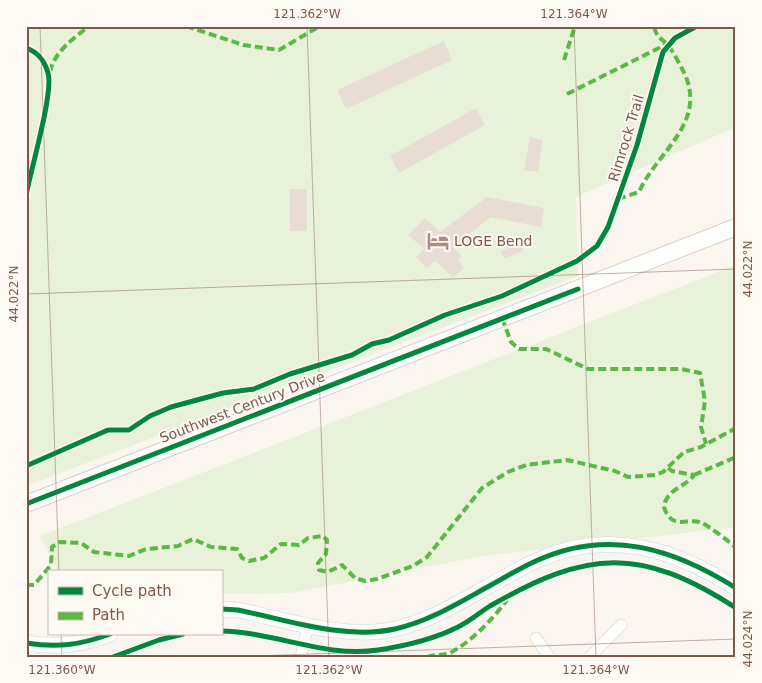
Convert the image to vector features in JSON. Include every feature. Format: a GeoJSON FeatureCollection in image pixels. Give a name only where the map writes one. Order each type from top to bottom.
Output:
{"type":"FeatureCollection","features":[{"type":"Feature","properties":{"kind":"main road","name":"Southwest Century Drive"},"geometry":{"type":"LineString","coordinates":[[26,504],[736,227]]}},
{"type":"Feature","properties":{"kind":"street"},"geometry":{"type":"LineString","coordinates":[[222,609],[238,610],[308,625],[362,632],[393,629],[421,621],[446,610],[539,560],[585,547],[630,546],[668,554],[706,569],[736,588]]}},
{"type":"Feature","properties":{"kind":"street"},"geometry":{"type":"LineString","coordinates":[[301,657],[308,625]]}},
{"type":"Feature","properties":{"kind":"street"},"geometry":{"type":"LineString","coordinates":[[590,657],[621,625]]}},
{"type":"Feature","properties":{"kind":"street"},"geometry":{"type":"LineString","coordinates":[[26,643],[50,646],[82,644],[104,636]]}},
{"type":"Feature","properties":{"kind":"street"},"geometry":{"type":"LineString","coordinates":[[536,638],[549,657]]}},
{"type":"Feature","properties":{"kind":"green space"},"geometry":{"type":"Polygon","coordinates":[[[26,26],[736,26],[736,127],[576,197],[578,276],[26,486],[26,26]]]}},
{"type":"Feature","properties":{"kind":"green space"},"geometry":{"type":"Polygon","coordinates":[[[736,265],[736,527],[483,556],[291,593],[222,594],[222,570],[57,570],[40,536],[736,265]]]}},
{"type":"Feature","properties":{"kind":"building"},"geometry":{"type":"Polygon","coordinates":[[[444,41],[452,60],[346,109],[337,90],[444,41]]]}},
{"type":"Feature","properties":{"kind":"building"},"geometry":{"type":"Polygon","coordinates":[[[476,108],[485,125],[399,173],[390,156],[476,108]]]}},
{"type":"Feature","properties":{"kind":"building"},"geometry":{"type":"Polygon","coordinates":[[[530,137],[543,140],[538,172],[524,170],[530,137]]]}},
{"type":"Feature","properties":{"kind":"building"},"geometry":{"type":"Polygon","coordinates":[[[290,189],[307,189],[307,231],[290,231],[290,189]]]}},
{"type":"Feature","properties":{"kind":"building","name":"LOGE Bend"},"geometry":{"type":"Polygon","coordinates":[[[487,197],[544,208],[541,227],[491,217],[453,247],[462,256],[458,260],[464,268],[453,277],[435,261],[427,268],[416,257],[424,249],[408,235],[425,218],[440,232],[487,197]]]}},
{"type":"Feature","properties":{"kind":"building"},"geometry":{"type":"Polygon","coordinates":[[[520,243],[523,251],[504,259],[501,251],[520,243]]]}},
{"type":"Feature","properties":{"kind":"marked path"},"geometry":{"type":"LineString","coordinates":[[50,72],[60,52],[89,26]]}},
{"type":"Feature","properties":{"kind":"marked path"},"geometry":{"type":"LineString","coordinates":[[186,26],[243,45],[279,50],[320,26]]}},
{"type":"Feature","properties":{"kind":"marked path"},"geometry":{"type":"LineString","coordinates":[[564,60],[575,26]]}},
{"type":"Feature","properties":{"kind":"marked path"},"geometry":{"type":"LineString","coordinates":[[618,199],[639,192],[676,138],[689,110],[690,94],[686,77],[672,50],[658,36],[654,26]]}},
{"type":"Feature","properties":{"kind":"marked path"},"geometry":{"type":"LineString","coordinates":[[567,94],[667,44]]}},
{"type":"Feature","properties":{"kind":"marked path"},"geometry":{"type":"LineString","coordinates":[[502,318],[511,342],[519,349],[546,349],[588,369],[681,369],[700,373],[705,401],[701,427],[706,444]]}},
{"type":"Feature","properties":{"kind":"marked path"},"geometry":{"type":"LineString","coordinates":[[26,585],[34,585],[51,565],[52,547],[60,542],[81,543],[94,552],[129,556],[146,549],[178,546],[193,539],[211,547],[237,549],[242,558],[249,561],[264,558],[281,544],[299,545],[308,538],[323,536],[327,540],[326,554],[318,563],[319,570],[328,572],[342,565],[355,578],[365,581],[377,579],[413,566],[427,557],[482,488],[508,472],[526,465],[567,460],[615,471],[628,477],[655,475],[663,472],[684,452],[701,447],[736,428]]}},
{"type":"Feature","properties":{"kind":"marked path"},"geometry":{"type":"LineString","coordinates":[[694,475],[736,457]]}},
{"type":"Feature","properties":{"kind":"marked path"},"geometry":{"type":"LineString","coordinates":[[668,468],[672,471],[694,475],[666,500],[664,504],[667,514],[675,521],[702,523],[736,548]]}},
{"type":"Feature","properties":{"kind":"marked path"},"geometry":{"type":"LineString","coordinates":[[427,657],[450,653],[466,643],[495,615],[507,600]]}},
{"type":"Feature","properties":{"kind":"cycle path","name":"Rimrock Trail"},"geometry":{"type":"LineString","coordinates":[[26,466],[108,430],[129,430],[150,416],[171,407],[223,393],[254,389],[290,374],[352,355],[372,344],[389,340],[445,315],[502,296],[577,261],[597,246],[608,227],[637,145],[663,52],[675,38],[697,26]]}},
{"type":"Feature","properties":{"kind":"cycle path"},"geometry":{"type":"LineString","coordinates":[[26,48],[34,52],[43,61],[48,73],[49,83],[45,114],[26,196]]}},
{"type":"Feature","properties":{"kind":"cycle path"},"geometry":{"type":"LineString","coordinates":[[26,504],[578,289]]}},
{"type":"Feature","properties":{"kind":"cycle path"},"geometry":{"type":"LineString","coordinates":[[222,609],[238,610],[336,630],[376,632],[395,629],[408,626],[444,610],[538,560],[564,550],[590,545],[640,547],[665,554],[713,574],[736,588]]}},
{"type":"Feature","properties":{"kind":"cycle path"},"geometry":{"type":"LineString","coordinates":[[222,631],[241,632],[339,651],[378,650],[419,641],[449,631],[525,587],[556,574],[586,566],[614,563],[642,565],[671,574],[702,588],[736,608]]}},
{"type":"Feature","properties":{"kind":"cycle path"},"geometry":{"type":"LineString","coordinates":[[26,643],[59,645],[89,641],[104,636]]}},
{"type":"Feature","properties":{"kind":"cycle path"},"geometry":{"type":"LineString","coordinates":[[113,657],[175,636]]}},
{"type":"Feature","properties":{"kind":"place","name":"LOGE Bend"},"geometry":{"type":"Point","coordinates":[438,241]}}]}
